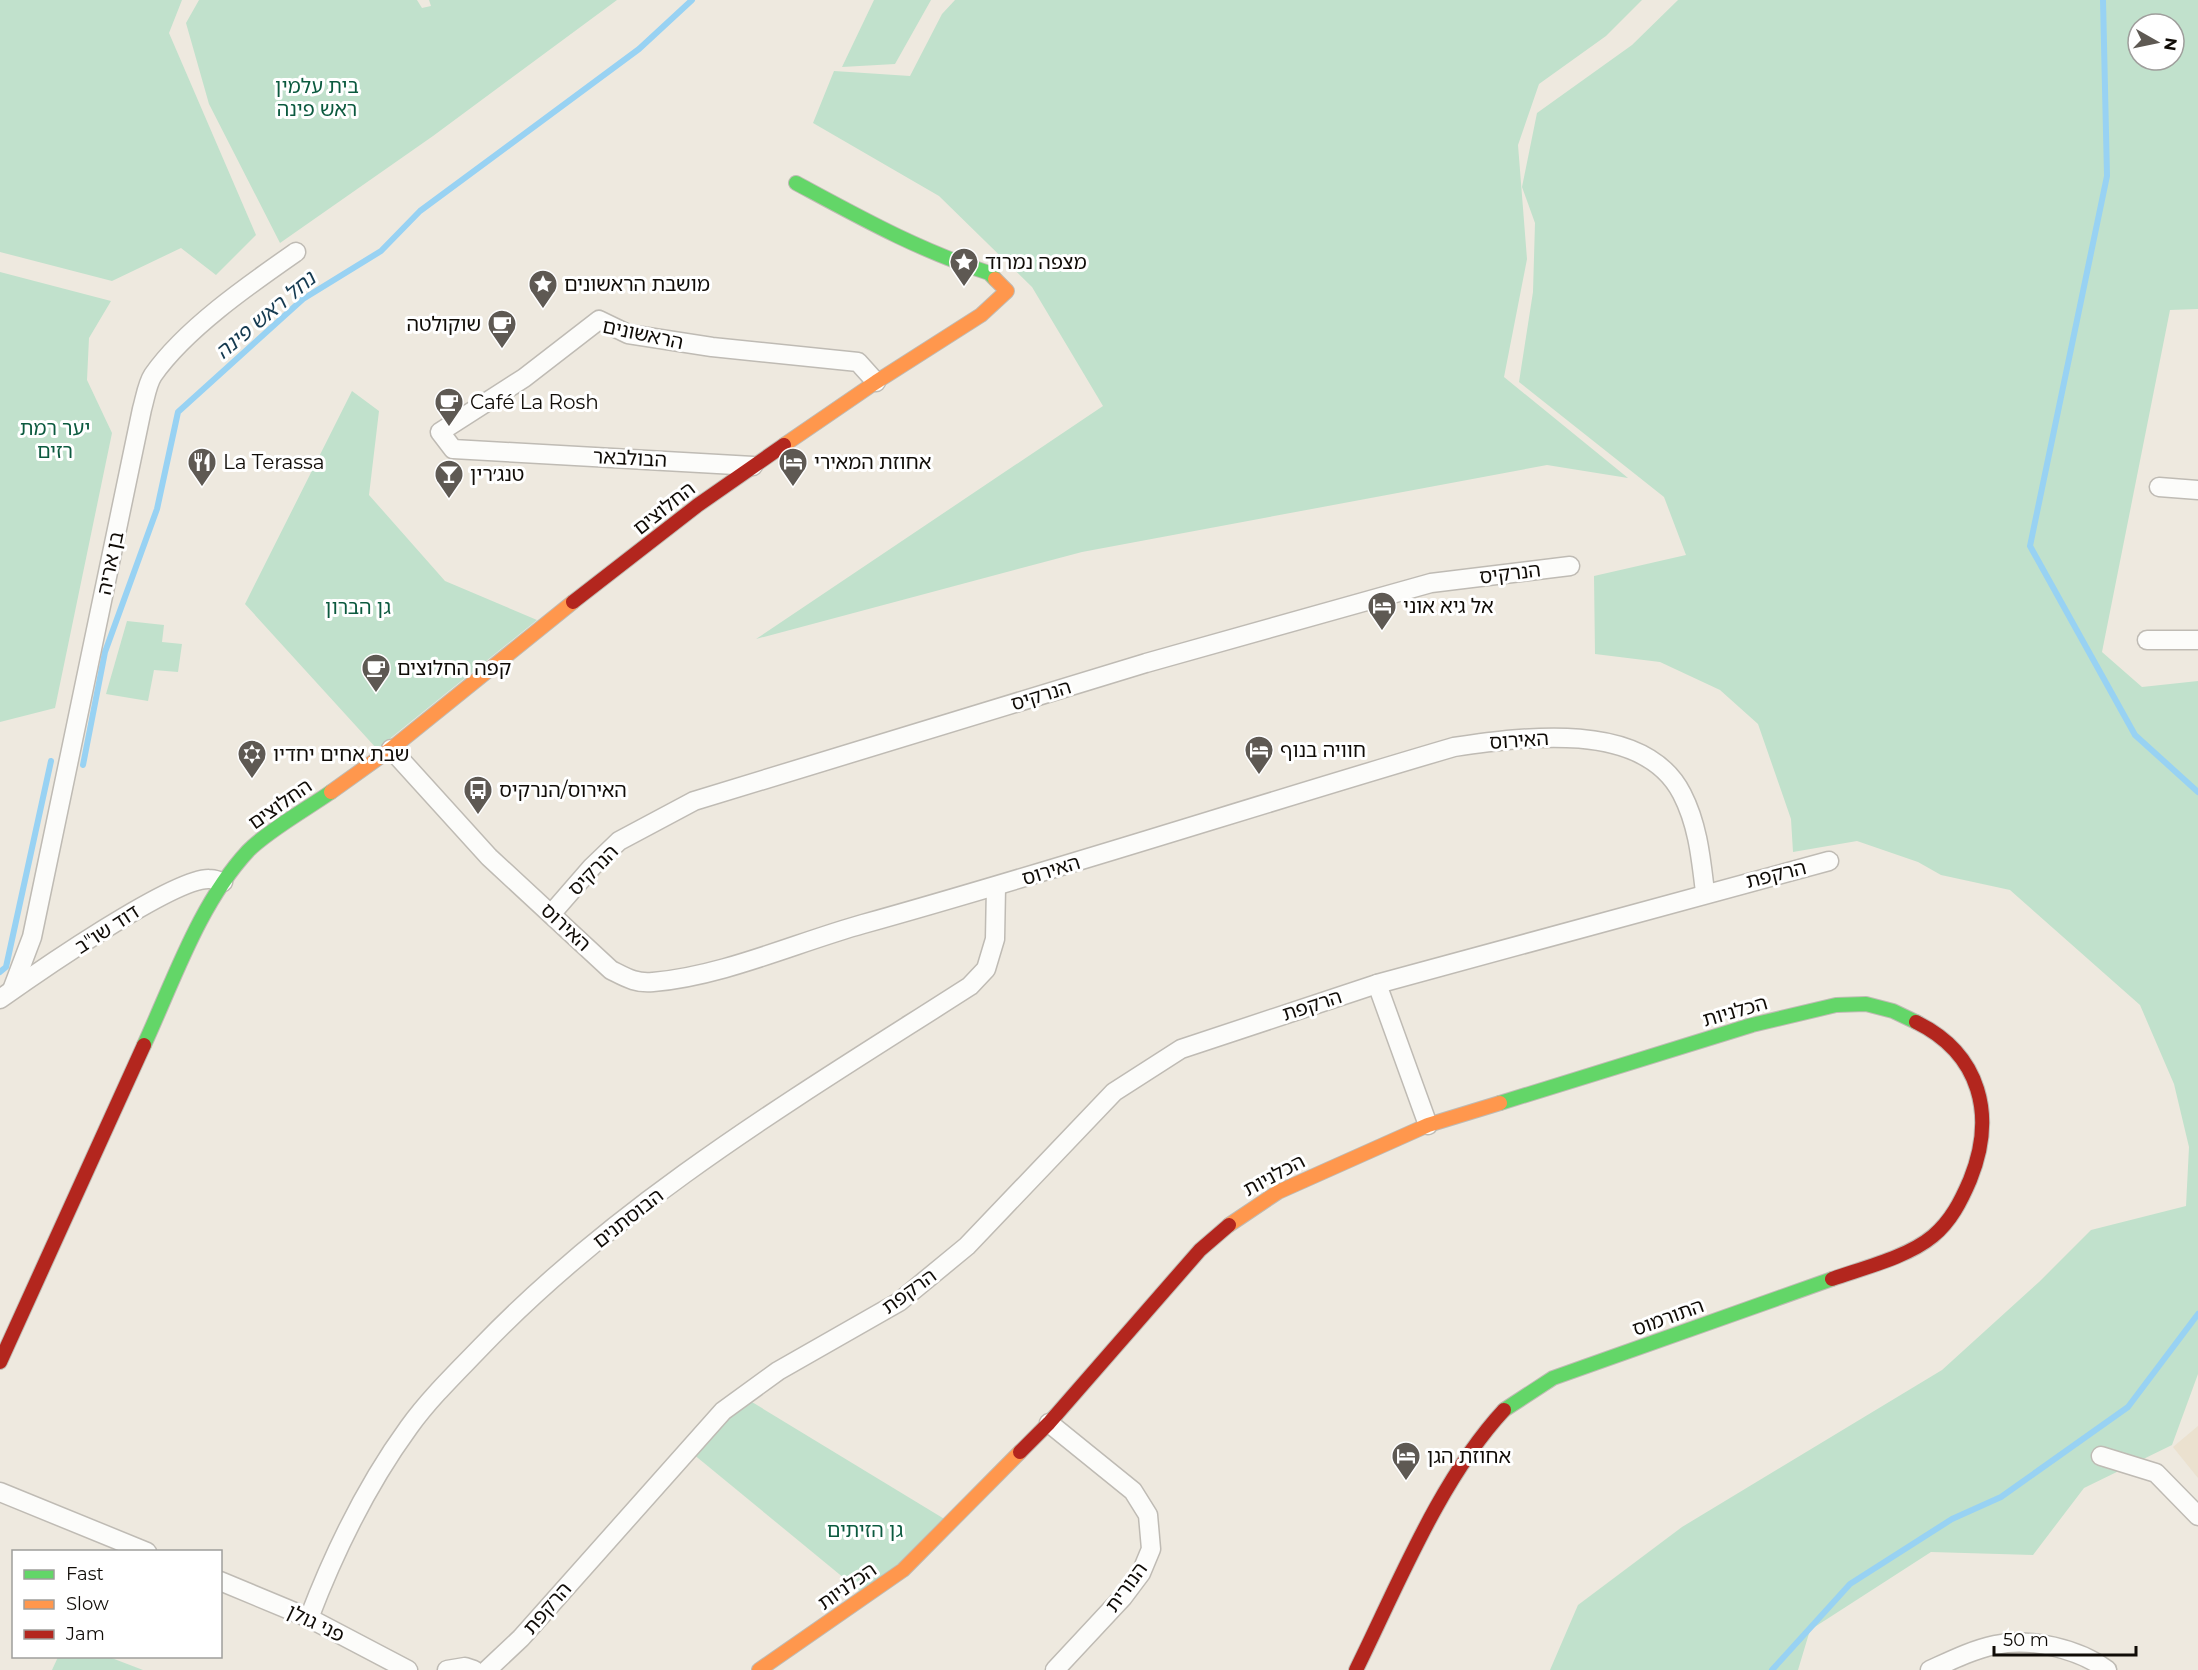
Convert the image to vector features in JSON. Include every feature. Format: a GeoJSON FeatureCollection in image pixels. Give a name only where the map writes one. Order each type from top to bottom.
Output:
{"type":"FeatureCollection","features":[{"type":"Feature","properties":{"kind":"street","name":"החלוצים"},"geometry":{"type":"LineString","coordinates":[[0,1362],[172,984],[223,882],[250,849],[391,749],[506,654],[753,466],[876,382],[981,315],[1007,291],[989,273],[939,257],[796,183]]}},
{"type":"Feature","properties":{"kind":"street","name":"בן אריה"},"geometry":{"type":"LineString","coordinates":[[6,995],[32,937],[142,409],[152,376],[172,352],[238,292],[296,252]]}},
{"type":"Feature","properties":{"kind":"street","name":"הראשונים"},"geometry":{"type":"LineString","coordinates":[[544,453],[453,449],[440,432],[524,378],[598,320],[628,334],[712,347],[858,362],[876,382]]}},
{"type":"Feature","properties":{"kind":"street","name":"הבולבאר"},"geometry":{"type":"LineString","coordinates":[[544,453],[753,466]]}},
{"type":"Feature","properties":{"kind":"street"},"geometry":{"type":"LineString","coordinates":[[2159,487],[2198,490]]}},
{"type":"Feature","properties":{"kind":"street","name":"הנרקיס"},"geometry":{"type":"LineString","coordinates":[[552,913],[592,867],[620,842],[694,801],[1146,663],[1431,583],[1570,566]]}},
{"type":"Feature","properties":{"kind":"street"},"geometry":{"type":"LineString","coordinates":[[2147,640],[2198,640]]}},
{"type":"Feature","properties":{"kind":"street","name":"האירוס"},"geometry":{"type":"LineString","coordinates":[[391,749],[489,857],[611,970],[633,981],[651,983],[757,958],[848,928],[996,887],[1454,747],[1511,738],[1559,738],[1600,742],[1639,752],[1663,766],[1682,793],[1697,834],[1705,892]]}},
{"type":"Feature","properties":{"kind":"street","name":"הרקפת"},"geometry":{"type":"LineString","coordinates":[[487,1670],[521,1638],[723,1411],[778,1371],[899,1302],[968,1246],[1114,1092],[1181,1049],[1377,984],[1705,892],[1828,861]]}},
{"type":"Feature","properties":{"kind":"street","name":"דוד שו\"ב"},"geometry":{"type":"LineString","coordinates":[[6,995],[137,908],[197,881],[209,879],[223,882]]}},
{"type":"Feature","properties":{"kind":"street","name":"הבוסתנים"},"geometry":{"type":"LineString","coordinates":[[309,1617],[352,1516],[410,1426],[441,1389],[528,1298],[644,1204],[802,1094],[970,986],[986,969],[995,939],[996,887]]}},
{"type":"Feature","properties":{"kind":"street"},"geometry":{"type":"LineString","coordinates":[[32,937],[38,949],[50,952],[80,946]]}},
{"type":"Feature","properties":{"kind":"street"},"geometry":{"type":"LineString","coordinates":[[1377,984],[1428,1125]]}},
{"type":"Feature","properties":{"kind":"street","name":"הכלניות"},"geometry":{"type":"LineString","coordinates":[[759,1670],[903,1570],[1049,1423],[1200,1250],[1241,1215],[1278,1192],[1428,1125],[1752,1024],[1836,1005],[1866,1004],[1893,1011],[1926,1027],[1954,1048]]}},
{"type":"Feature","properties":{"kind":"street","name":"התורמוס"},"geometry":{"type":"LineString","coordinates":[[1356,1670],[1449,1484],[1480,1436],[1510,1404],[1553,1378],[1894,1257],[1932,1238],[1959,1207],[1980,1155],[1983,1113],[1976,1081],[1954,1048]]}},
{"type":"Feature","properties":{"kind":"street","name":"הנורית"},"geometry":{"type":"LineString","coordinates":[[1049,1423],[1133,1491],[1148,1515],[1151,1549],[1141,1574],[1123,1598],[1055,1670]]}},
{"type":"Feature","properties":{"kind":"street"},"geometry":{"type":"LineString","coordinates":[[2101,1456],[2156,1473],[2198,1516]]}},
{"type":"Feature","properties":{"kind":"street"},"geometry":{"type":"LineString","coordinates":[[0,1492],[145,1550]]}},
{"type":"Feature","properties":{"kind":"street","name":"פני גולן"},"geometry":{"type":"LineString","coordinates":[[222,1582],[309,1617],[408,1670]]}},
{"type":"Feature","properties":{"kind":"street"},"geometry":{"type":"LineString","coordinates":[[1930,1670],[1965,1654],[1998,1644],[2021,1644],[2070,1651],[2107,1670]]}},
{"type":"Feature","properties":{"kind":"street"},"geometry":{"type":"LineString","coordinates":[[447,1670],[465,1667],[474,1670]]}},
{"type":"Feature","properties":{"kind":"shaded area"},"geometry":{"type":"Polygon","coordinates":[[[2198,1426],[2198,1478],[2173,1447],[2198,1426]]]}},
{"type":"Feature","properties":{"kind":"green space"},"geometry":{"type":"Polygon","coordinates":[[[0,0],[182,0],[169,33],[256,235],[216,275],[181,248],[112,281],[0,252],[0,0]]]}},
{"type":"Feature","properties":{"kind":"green space","name":"בית עלמין ראש פינה"},"geometry":{"type":"Polygon","coordinates":[[[199,0],[417,0],[422,8],[431,6],[429,0],[617,0],[433,136],[280,243],[209,104],[186,23],[199,0]]]}},
{"type":"Feature","properties":{"kind":"green space"},"geometry":{"type":"Polygon","coordinates":[[[874,0],[931,0],[895,64],[842,67],[874,0]]]}},
{"type":"Feature","properties":{"kind":"green space"},"geometry":{"type":"Polygon","coordinates":[[[955,0],[1642,0],[1606,36],[1539,84],[1518,145],[1527,259],[1504,377],[1628,478],[1547,465],[1082,552],[756,639],[1103,406],[1032,287],[939,196],[813,123],[834,71],[910,76],[942,14],[955,0]]]}},
{"type":"Feature","properties":{"kind":"green space"},"geometry":{"type":"Polygon","coordinates":[[[1678,0],[2198,0],[2198,309],[2170,310],[2102,652],[2142,687],[2198,681],[2198,1374],[2172,1445],[2084,1488],[2033,1555],[1931,1552],[1810,1630],[1798,1670],[1550,1670],[1578,1605],[1682,1527],[1942,1370],[2039,1282],[2091,1230],[2186,1206],[2189,1147],[2174,1084],[2140,1005],[2010,890],[1941,875],[1918,862],[1857,841],[1793,852],[1791,819],[1758,724],[1720,690],[1660,662],[1595,654],[1594,576],[1686,555],[1664,497],[1519,382],[1533,292],[1535,223],[1522,187],[1537,113],[1632,45],[1678,0]]]}},
{"type":"Feature","properties":{"kind":"green space","name":"יער רמת רזים"},"geometry":{"type":"Polygon","coordinates":[[[0,272],[111,301],[89,338],[87,380],[112,433],[55,708],[0,722],[0,272]]]}},
{"type":"Feature","properties":{"kind":"green space","name":"גן הברון"},"geometry":{"type":"Polygon","coordinates":[[[352,391],[379,411],[369,495],[445,581],[537,620],[377,749],[245,604],[352,391]]]}},
{"type":"Feature","properties":{"kind":"green space"},"geometry":{"type":"Polygon","coordinates":[[[127,621],[164,625],[162,642],[182,644],[178,672],[154,670],[148,701],[106,694],[127,621]]]}},
{"type":"Feature","properties":{"kind":"green space","name":"גן הזיתים"},"geometry":{"type":"Polygon","coordinates":[[[742,1396],[951,1523],[867,1597],[687,1449],[742,1396]]]}},
{"type":"Feature","properties":{"kind":"green space"},"geometry":{"type":"Polygon","coordinates":[[[58,1658],[112,1658],[143,1670],[52,1670],[58,1658]]]}},
{"type":"Feature","properties":{"kind":"waterway","name":"נחל ראש פינה"},"geometry":{"type":"LineString","coordinates":[[83,765],[105,652],[157,509],[178,412],[303,299],[381,251],[420,211],[639,49],[692,0]]}},
{"type":"Feature","properties":{"kind":"waterway"},"geometry":{"type":"LineString","coordinates":[[2103,0],[2107,176],[2030,546],[2135,735],[2198,792]]}},
{"type":"Feature","properties":{"kind":"waterway","name":"נחל ראש פינה"},"geometry":{"type":"LineString","coordinates":[[0,972],[6,967],[51,761]]}},
{"type":"Feature","properties":{"kind":"waterway"},"geometry":{"type":"LineString","coordinates":[[1772,1670],[1850,1584],[1952,1519],[2001,1497],[2128,1407],[2198,1314]]}},
{"type":"Feature","properties":{"kind":"traffic: fast"},"geometry":{"type":"LineString","coordinates":[[796,183],[890,232],[938,254],[989,273],[995,279]]}},
{"type":"Feature","properties":{"kind":"traffic: fast"},"geometry":{"type":"LineString","coordinates":[[144,1045],[201,919],[231,872],[248,851],[265,836],[331,792]]}},
{"type":"Feature","properties":{"kind":"traffic: fast"},"geometry":{"type":"LineString","coordinates":[[1500,1103],[1752,1025],[1836,1005],[1866,1004],[1893,1011],[1916,1022]]}},
{"type":"Feature","properties":{"kind":"traffic: fast"},"geometry":{"type":"LineString","coordinates":[[1504,1410],[1553,1378],[1832,1279]]}},
{"type":"Feature","properties":{"kind":"traffic: slow"},"geometry":{"type":"LineString","coordinates":[[784,445],[876,382],[981,315],[1007,291],[995,279]]}},
{"type":"Feature","properties":{"kind":"traffic: slow"},"geometry":{"type":"LineString","coordinates":[[331,792],[391,749],[573,602]]}},
{"type":"Feature","properties":{"kind":"traffic: slow"},"geometry":{"type":"LineString","coordinates":[[1229,1225],[1278,1192],[1428,1125],[1500,1103]]}},
{"type":"Feature","properties":{"kind":"traffic: slow"},"geometry":{"type":"LineString","coordinates":[[759,1670],[903,1570],[1020,1452]]}},
{"type":"Feature","properties":{"kind":"traffic: jam"},"geometry":{"type":"LineString","coordinates":[[573,602],[698,505],[784,445]]}},
{"type":"Feature","properties":{"kind":"traffic: jam"},"geometry":{"type":"LineString","coordinates":[[1832,1279],[1898,1256],[1933,1236],[1945,1224],[1959,1203],[1978,1156],[1982,1133],[1981,1110],[1977,1089],[1969,1069],[1956,1051],[1938,1035],[1916,1022]]}},
{"type":"Feature","properties":{"kind":"traffic: jam"},"geometry":{"type":"LineString","coordinates":[[0,1362],[144,1045]]}},
{"type":"Feature","properties":{"kind":"traffic: jam"},"geometry":{"type":"LineString","coordinates":[[1020,1452],[1049,1423],[1200,1250],[1229,1225]]}},
{"type":"Feature","properties":{"kind":"traffic: jam"},"geometry":{"type":"LineString","coordinates":[[1356,1670],[1440,1500],[1481,1437],[1504,1410]]}},
{"type":"Feature","properties":{"kind":"place","name":"מצפה נמרוד"},"geometry":{"type":"Point","coordinates":[964,288]}},
{"type":"Feature","properties":{"kind":"place","name":"מושבת הראשונים"},"geometry":{"type":"Point","coordinates":[543,310]}},
{"type":"Feature","properties":{"kind":"place","name":"שוקולטה"},"geometry":{"type":"Point","coordinates":[502,350]}},
{"type":"Feature","properties":{"kind":"place","name":"Café La Rosh"},"geometry":{"type":"Point","coordinates":[449,428]}},
{"type":"Feature","properties":{"kind":"place","name":"La Terassa"},"geometry":{"type":"Point","coordinates":[202,488]}},
{"type":"Feature","properties":{"kind":"place","name":"אחוזת המאירי"},"geometry":{"type":"Point","coordinates":[793,488]}},
{"type":"Feature","properties":{"kind":"place","name":"טנג׳רין"},"geometry":{"type":"Point","coordinates":[449,500]}},
{"type":"Feature","properties":{"kind":"place","name":"אל גיא אוני"},"geometry":{"type":"Point","coordinates":[1382,632]}},
{"type":"Feature","properties":{"kind":"place","name":"קפה החלוצים"},"geometry":{"type":"Point","coordinates":[376,694]}},
{"type":"Feature","properties":{"kind":"place","name":"חוויה בנוף"},"geometry":{"type":"Point","coordinates":[1259,776]}},
{"type":"Feature","properties":{"kind":"place","name":"שבת אחים יחדיו"},"geometry":{"type":"Point","coordinates":[252,780]}},
{"type":"Feature","properties":{"kind":"place","name":"האירוס/הנרקיס"},"geometry":{"type":"Point","coordinates":[478,816]}},
{"type":"Feature","properties":{"kind":"place","name":"אחוזת הגן"},"geometry":{"type":"Point","coordinates":[1406,1482]}}]}
